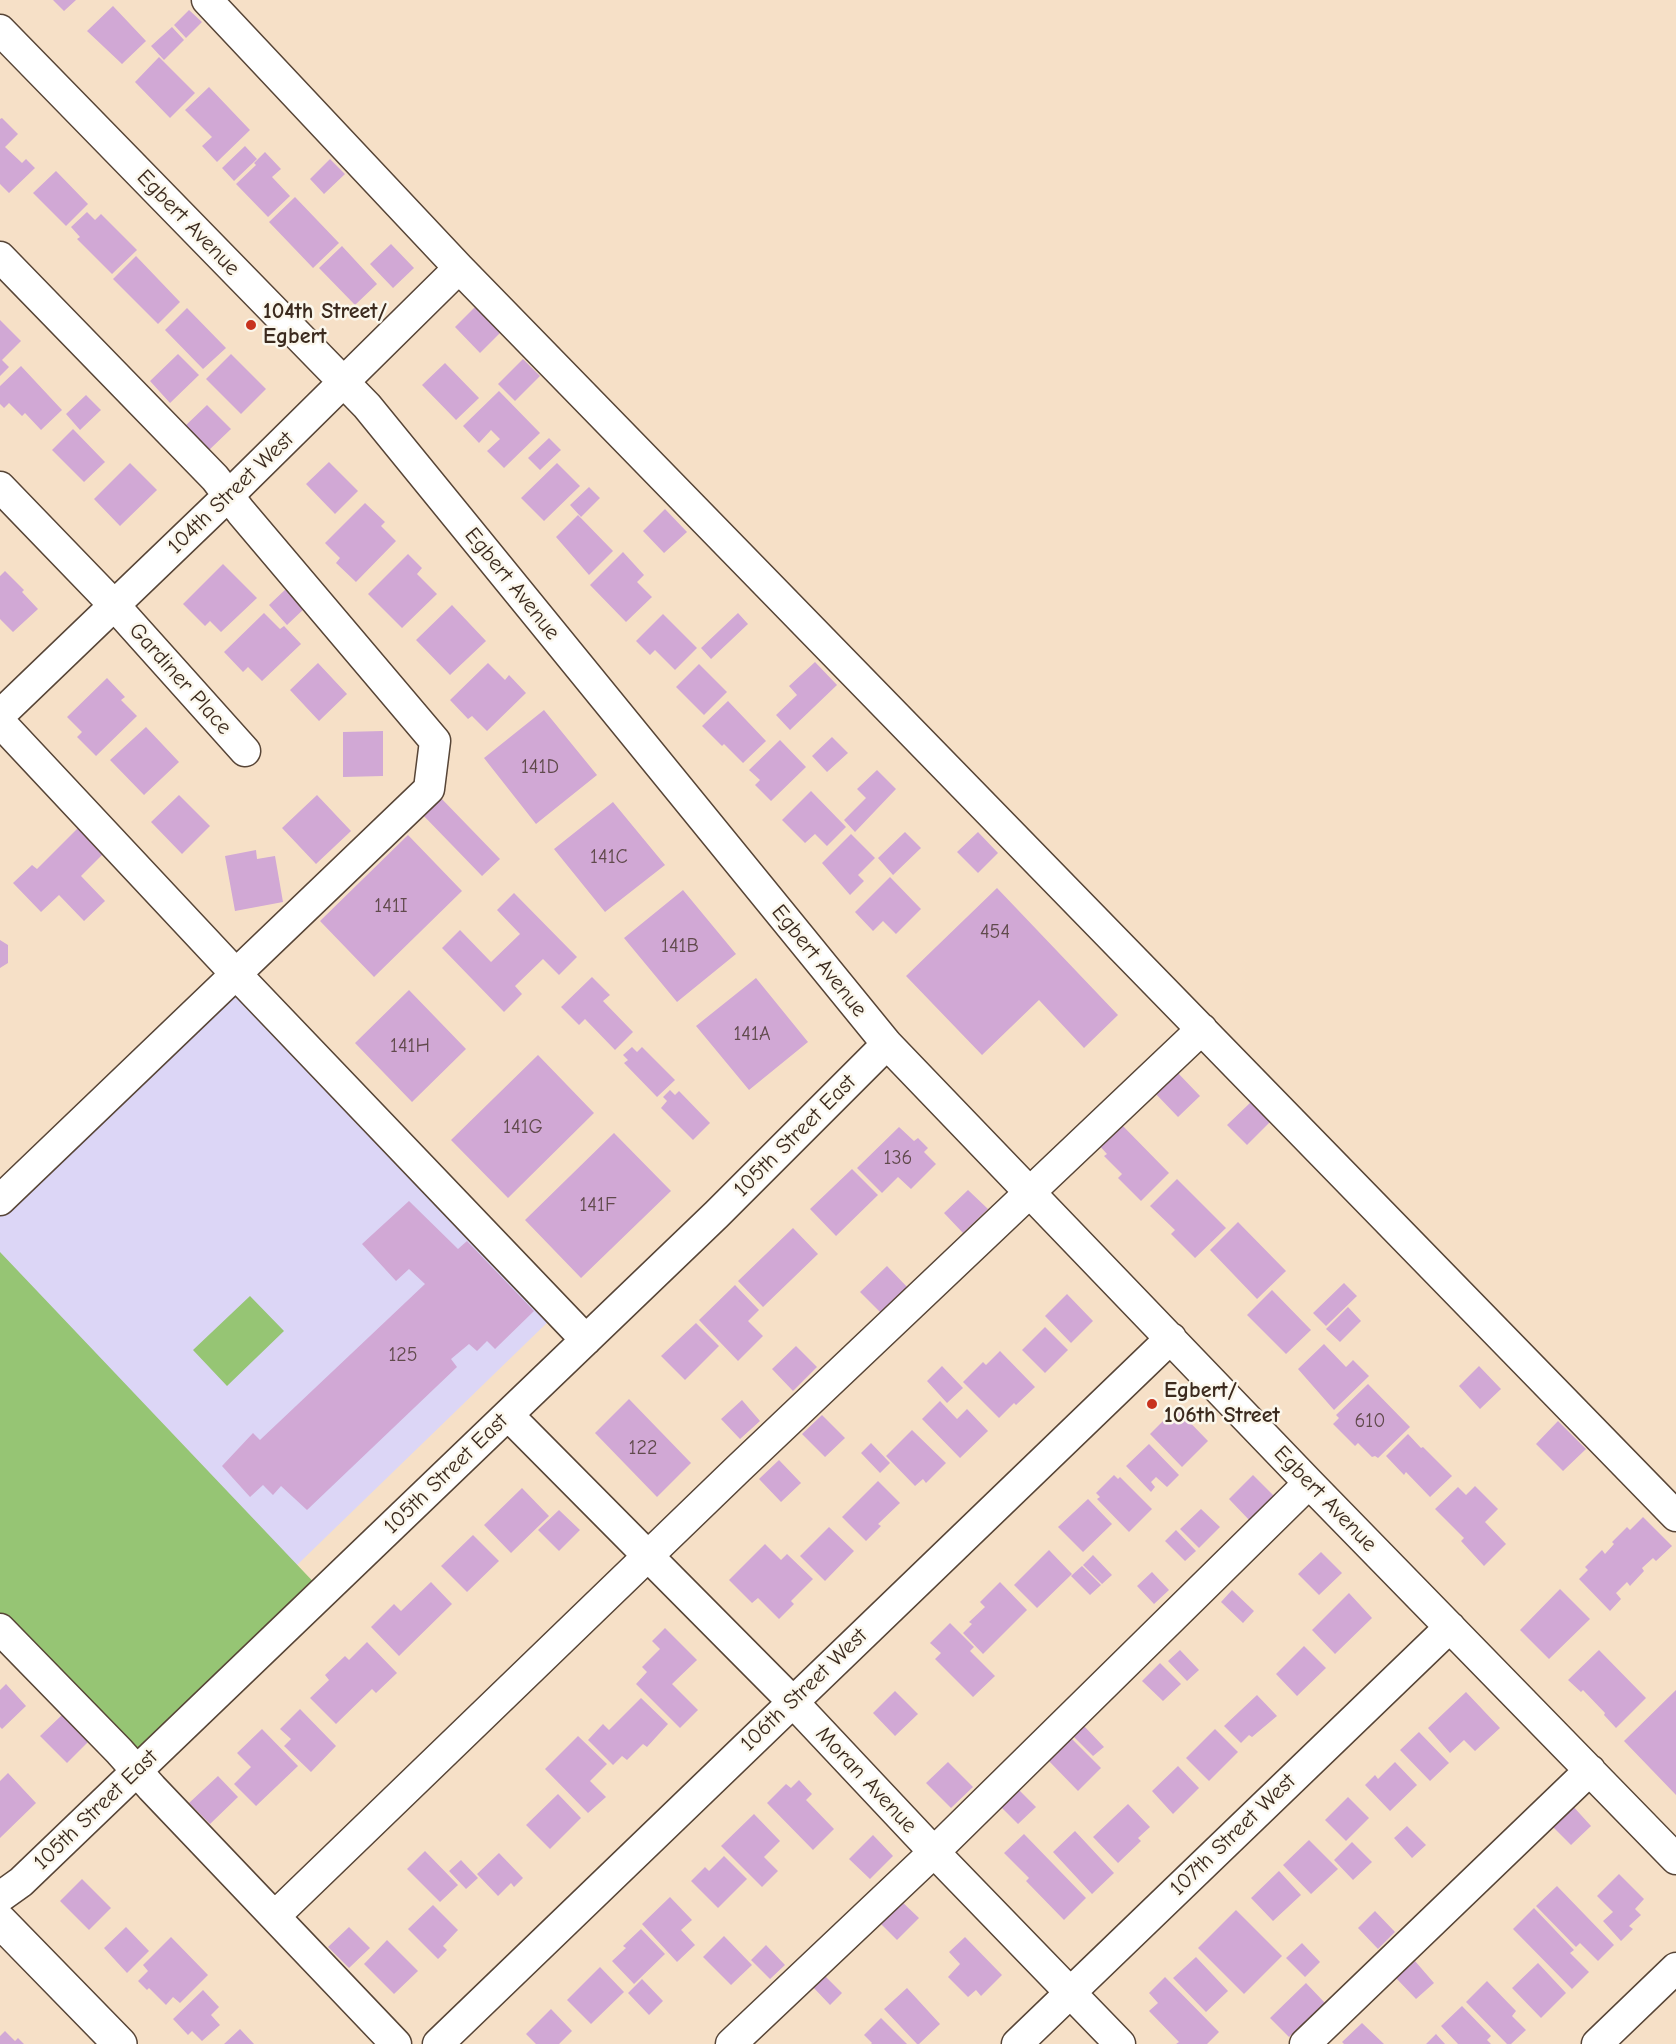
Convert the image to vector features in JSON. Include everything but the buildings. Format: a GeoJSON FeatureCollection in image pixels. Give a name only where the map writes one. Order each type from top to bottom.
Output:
{"type":"FeatureCollection","features":[{"type":"Feature","properties":{"kind":"main road"},"geometry":{"type":"LineString","coordinates":[[0,1921],[120,2044]]}},
{"type":"Feature","properties":{"kind":"street"},"geometry":{"type":"LineString","coordinates":[[207,0],[459,268],[1676,1516]]}},
{"type":"Feature","properties":{"kind":"street","name":"Egbert Avenue"},"geometry":{"type":"LineString","coordinates":[[0,30],[367,406],[887,1044],[1309,1483],[1676,1859]]}},
{"type":"Feature","properties":{"kind":"street"},"geometry":{"type":"LineString","coordinates":[[0,256],[214,478],[435,741],[429,789],[0,1200]]}},
{"type":"Feature","properties":{"kind":"street","name":"104th Street West"},"geometry":{"type":"LineString","coordinates":[[0,715],[229,495],[459,268]]}},
{"type":"Feature","properties":{"kind":"street","name":"Gardiner Place"},"geometry":{"type":"LineString","coordinates":[[0,487],[115,606],[245,751]]}},
{"type":"Feature","properties":{"kind":"street"},"geometry":{"type":"LineString","coordinates":[[0,722],[235,974],[586,1340]]}},
{"type":"Feature","properties":{"kind":"street"},"geometry":{"type":"LineString","coordinates":[[275,1916],[738,1469],[1202,1029]]}},
{"type":"Feature","properties":{"kind":"street","name":"105th Street East"},"geometry":{"type":"LineString","coordinates":[[0,1897],[21,1882],[586,1340],[717,1214],[887,1044]]}},
{"type":"Feature","properties":{"kind":"street","name":"106th Street West"},"geometry":{"type":"LineString","coordinates":[[438,2044],[1171,1338]]}},
{"type":"Feature","properties":{"kind":"street","name":"Moran Avenue"},"geometry":{"type":"LineString","coordinates":[[508,1415],[792,1701],[933,1852],[1120,2044]]}},
{"type":"Feature","properties":{"kind":"street"},"geometry":{"type":"LineString","coordinates":[[731,2044],[933,1852],[1309,1483]]}},
{"type":"Feature","properties":{"kind":"street","name":"107th Street West"},"geometry":{"type":"LineString","coordinates":[[1017,2044],[1450,1627]]}},
{"type":"Feature","properties":{"kind":"street"},"geometry":{"type":"LineString","coordinates":[[0,1629],[396,2044]]}},
{"type":"Feature","properties":{"kind":"street"},"geometry":{"type":"LineString","coordinates":[[1305,2044],[1590,1770]]}},
{"type":"Feature","properties":{"kind":"street"},"geometry":{"type":"LineString","coordinates":[[1597,2044],[1676,1968]]}},
{"type":"Feature","properties":{"kind":"shaded area"},"geometry":{"type":"Polygon","coordinates":[[[232,982],[553,1317],[295,1567],[0,1260],[0,1207],[232,982]]]}},
{"type":"Feature","properties":{"kind":"green space"},"geometry":{"type":"Polygon","coordinates":[[[0,1252],[323,1592],[144,1764],[0,1622],[0,1252]]]}},
{"type":"Feature","properties":{"kind":"green space"},"geometry":{"type":"Polygon","coordinates":[[[250,1296],[284,1331],[227,1386],[193,1350],[250,1296]]]}},
{"type":"Feature","properties":{"kind":"place","name":"104th Street/ Egbert"},"geometry":{"type":"Point","coordinates":[251,325]}},
{"type":"Feature","properties":{"kind":"place","name":"Egbert/ 106th Street"},"geometry":{"type":"Point","coordinates":[1152,1404]}}]}
